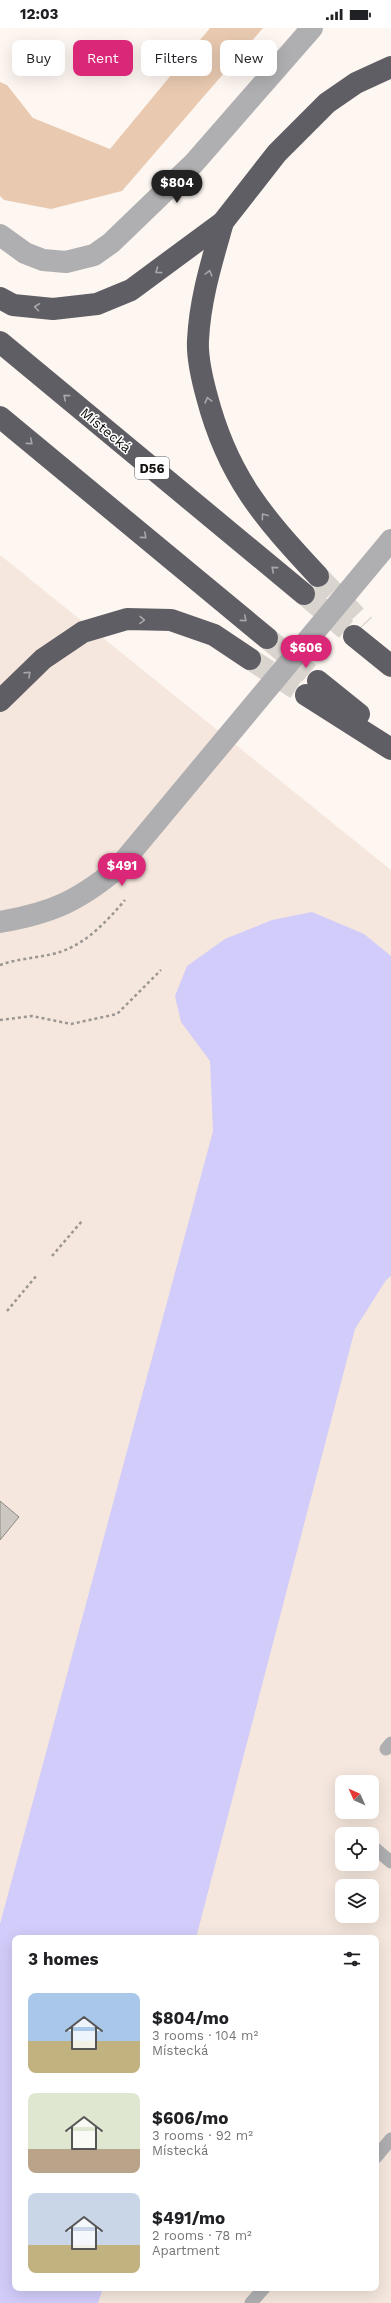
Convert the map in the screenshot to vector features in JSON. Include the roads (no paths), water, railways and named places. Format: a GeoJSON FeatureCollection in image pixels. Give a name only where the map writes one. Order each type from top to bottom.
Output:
{"type":"FeatureCollection","features":[{"type":"Feature","properties":{"kind":"highway"},"geometry":{"type":"LineString","coordinates":[[0,298],[13,304],[53,309],[97,304],[131,290],[222,222],[277,153],[327,102],[356,83],[391,67]]}},
{"type":"Feature","properties":{"kind":"highway"},"geometry":{"type":"LineString","coordinates":[[222,222],[202,300],[198,342],[203,383],[213,422],[228,459],[247,493],[270,524],[318,576]]}},
{"type":"Feature","properties":{"kind":"highway","name":"Místecká"},"geometry":{"type":"LineString","coordinates":[[0,342],[304,594]]}},
{"type":"Feature","properties":{"kind":"highway"},"geometry":{"type":"LineString","coordinates":[[0,417],[267,638]]}},
{"type":"Feature","properties":{"kind":"highway"},"geometry":{"type":"LineString","coordinates":[[0,701],[43,659],[83,632],[127,619],[171,620],[214,635],[250,658]]}},
{"type":"Feature","properties":{"kind":"highway"},"geometry":{"type":"LineString","coordinates":[[391,654],[359,630],[391,666]]}},
{"type":"Feature","properties":{"kind":"highway"},"geometry":{"type":"LineString","coordinates":[[391,742],[312,688],[391,749]]}},
{"type":"Feature","properties":{"kind":"street"},"geometry":{"type":"LineString","coordinates":[[0,235],[25,253],[43,260],[66,262],[94,255],[112,243],[194,163],[312,28]]}},
{"type":"Feature","properties":{"kind":"street"},"geometry":{"type":"LineString","coordinates":[[0,922],[34,916],[66,905],[93,888],[118,868],[391,540]]}},
{"type":"Feature","properties":{"kind":"lane"},"geometry":{"type":"LineString","coordinates":[[379,1852],[391,1862]]}},
{"type":"Feature","properties":{"kind":"lane"},"geometry":{"type":"LineString","coordinates":[[379,2153],[391,2139]]}},
{"type":"Feature","properties":{"kind":"lane"},"geometry":{"type":"LineString","coordinates":[[251,2303],[261,2291]]}},
{"type":"Feature","properties":{"kind":"tunnel"},"geometry":{"type":"LineString","coordinates":[[318,576],[364,625]]}},
{"type":"Feature","properties":{"kind":"tunnel"},"geometry":{"type":"LineString","coordinates":[[304,594],[354,636]]}},
{"type":"Feature","properties":{"kind":"tunnel"},"geometry":{"type":"LineString","coordinates":[[267,638],[318,681]]}},
{"type":"Feature","properties":{"kind":"tunnel"},"geometry":{"type":"LineString","coordinates":[[250,659],[306,695]]}}]}
